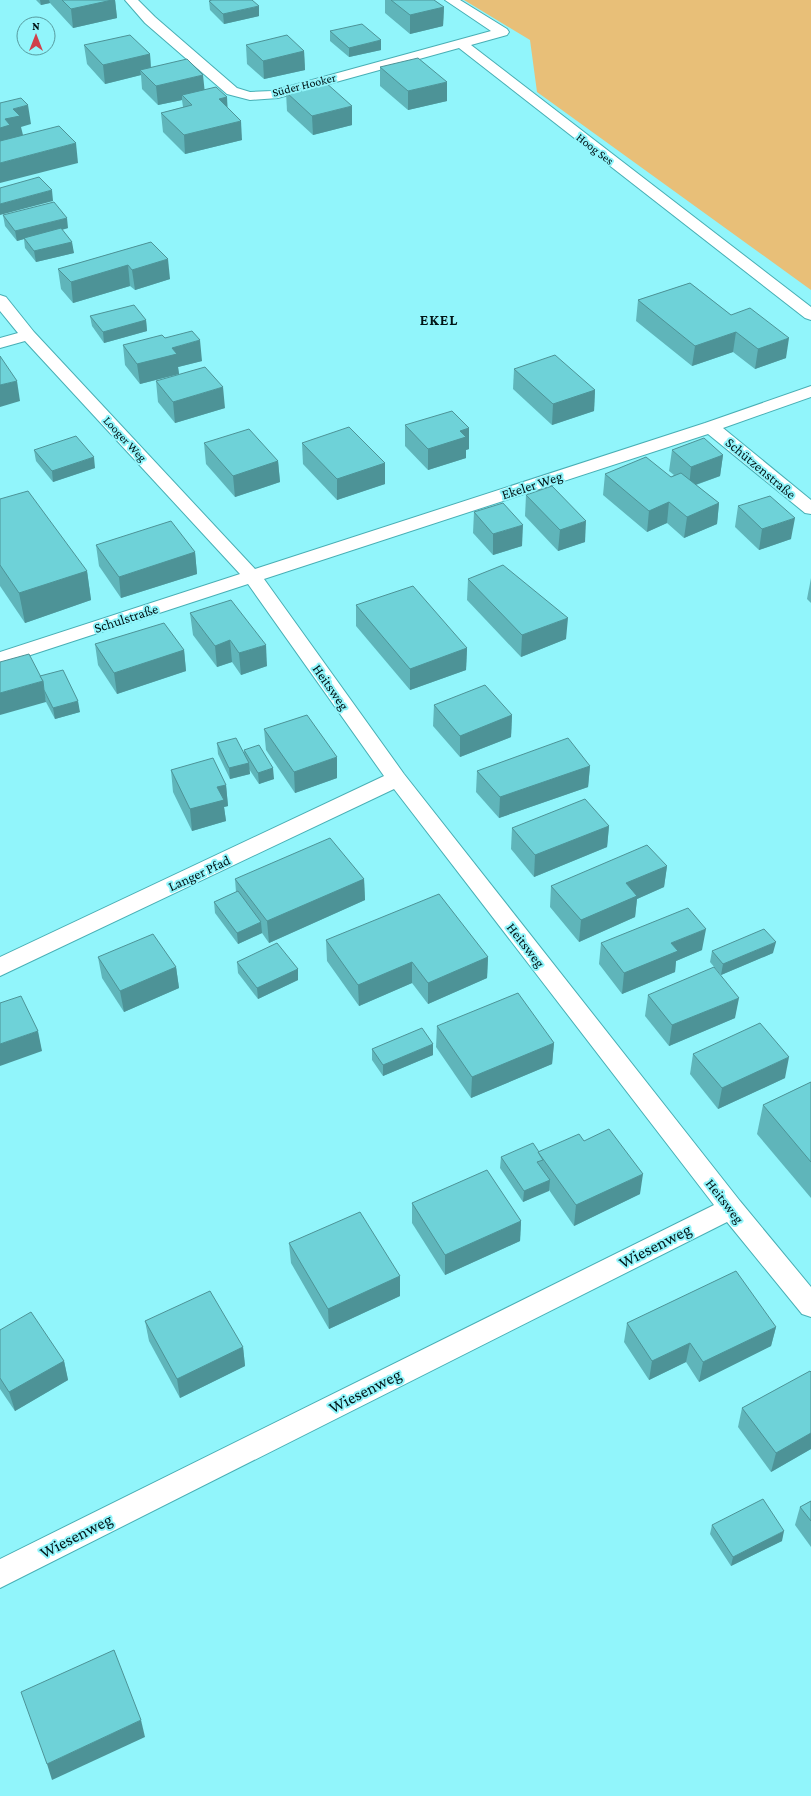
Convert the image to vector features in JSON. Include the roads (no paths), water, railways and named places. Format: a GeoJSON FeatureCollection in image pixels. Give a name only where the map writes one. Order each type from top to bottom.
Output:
{"type":"FeatureCollection","features":[{"type":"Feature","properties":{"kind":"street","name":"Süder Hooker"},"geometry":{"type":"LineString","coordinates":[[131,0],[150,20],[232,91],[250,96],[273,95],[462,44]]}},
{"type":"Feature","properties":{"kind":"street"},"geometry":{"type":"LineString","coordinates":[[451,0],[502,32],[462,44]]}},
{"type":"Feature","properties":{"kind":"street","name":"Hoog Ses"},"geometry":{"type":"LineString","coordinates":[[462,44],[532,100],[811,315]]}},
{"type":"Feature","properties":{"kind":"street","name":"Looger Weg"},"geometry":{"type":"LineString","coordinates":[[0,300],[28,334],[252,577]]}},
{"type":"Feature","properties":{"kind":"street"},"geometry":{"type":"LineString","coordinates":[[0,343],[28,334]]}},
{"type":"Feature","properties":{"kind":"street","name":"Ekeler Weg"},"geometry":{"type":"LineString","coordinates":[[252,577],[711,427],[811,391]]}},
{"type":"Feature","properties":{"kind":"street","name":"Schützenstraße"},"geometry":{"type":"LineString","coordinates":[[711,427],[811,509]]}},
{"type":"Feature","properties":{"kind":"street","name":"Schulstraße"},"geometry":{"type":"LineString","coordinates":[[0,659],[252,577]]}},
{"type":"Feature","properties":{"kind":"street","name":"Heitsweg"},"geometry":{"type":"LineString","coordinates":[[252,577],[397,779],[731,1208],[811,1306]]}},
{"type":"Feature","properties":{"kind":"street","name":"Langer Pfad"},"geometry":{"type":"LineString","coordinates":[[0,967],[397,779]]}},
{"type":"Feature","properties":{"kind":"street","name":"Wiesenweg"},"geometry":{"type":"LineString","coordinates":[[0,1574],[731,1208]]}},
{"type":"Feature","properties":{"kind":"district","name":"EKEL"},"geometry":{"type":"Point","coordinates":[439,320]}}]}
